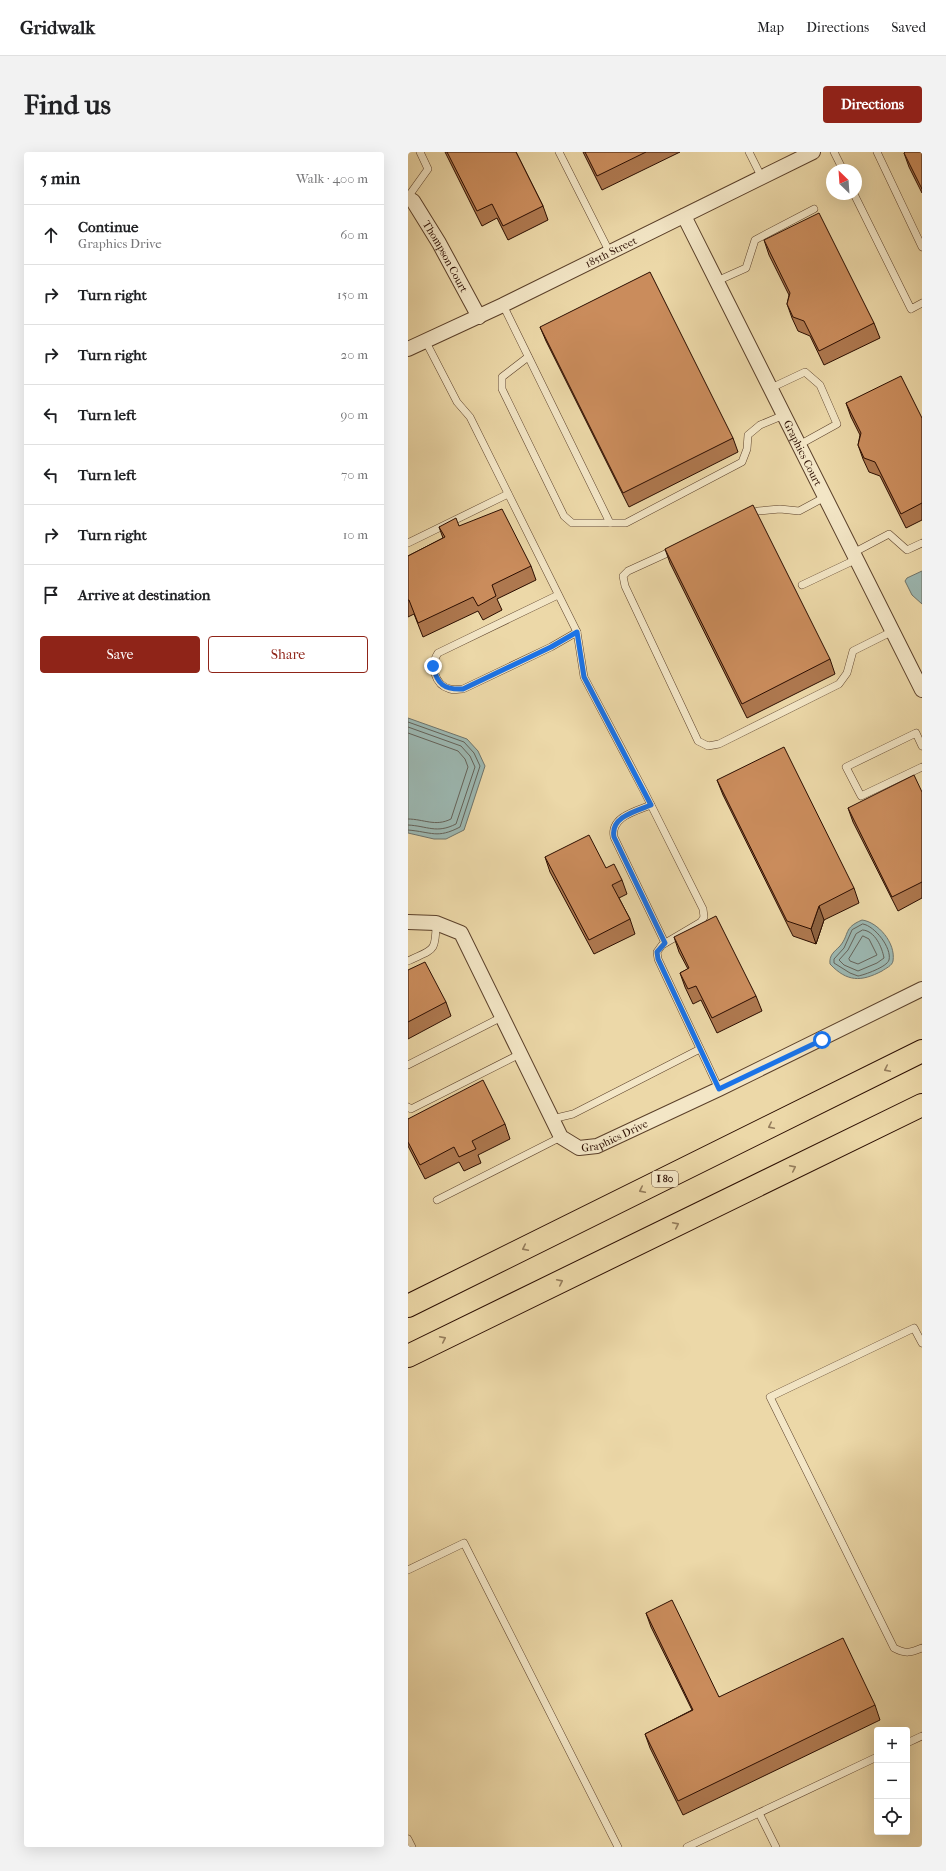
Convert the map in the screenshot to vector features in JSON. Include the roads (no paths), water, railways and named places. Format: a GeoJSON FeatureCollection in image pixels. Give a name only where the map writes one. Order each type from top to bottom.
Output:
{"type":"FeatureCollection","features":[{"type":"Feature","properties":{"kind":"highway","name":"I 80"},"geometry":{"type":"LineString","coordinates":[[408,1306],[922,1051]]}},
{"type":"Feature","properties":{"kind":"highway"},"geometry":{"type":"LineString","coordinates":[[408,1356],[922,1104]]}},
{"type":"Feature","properties":{"kind":"street","name":"185th Street"},"geometry":{"type":"LineString","coordinates":[[408,350],[503,306],[762,178],[805,154]]}},
{"type":"Feature","properties":{"kind":"street","name":"Thompson Court"},"geometry":{"type":"LineString","coordinates":[[408,198],[412,201],[439,243],[480,317]]}},
{"type":"Feature","properties":{"kind":"street","name":"Graphics Court"},"geometry":{"type":"LineString","coordinates":[[684,216],[922,690]]}},
{"type":"Feature","properties":{"kind":"street","name":"Graphics Drive"},"geometry":{"type":"LineString","coordinates":[[408,922],[436,923],[461,933],[552,1119],[562,1137],[579,1148],[597,1146],[719,1089],[922,989]]}},
{"type":"Feature","properties":{"kind":"lane"},"geometry":{"type":"LineString","coordinates":[[408,198],[428,169],[420,152]]}},
{"type":"Feature","properties":{"kind":"lane"},"geometry":{"type":"LineString","coordinates":[[559,152],[610,253]]}},
{"type":"Feature","properties":{"kind":"lane"},"geometry":{"type":"LineString","coordinates":[[749,152],[762,178]]}},
{"type":"Feature","properties":{"kind":"lane"},"geometry":{"type":"LineString","coordinates":[[834,152],[840,164]]}},
{"type":"Feature","properties":{"kind":"lane"},"geometry":{"type":"LineString","coordinates":[[877,152],[922,248]]}},
{"type":"Feature","properties":{"kind":"lane"},"geometry":{"type":"LineString","coordinates":[[857,200],[911,309],[922,303]]}},
{"type":"Feature","properties":{"kind":"lane"},"geometry":{"type":"LineString","coordinates":[[717,281],[746,268],[755,240],[814,209]]}},
{"type":"Feature","properties":{"kind":"lane"},"geometry":{"type":"LineString","coordinates":[[503,306],[610,523]]}},
{"type":"Feature","properties":{"kind":"lane"},"geometry":{"type":"LineString","coordinates":[[426,342],[457,402],[470,417],[577,632],[584,677],[697,896],[704,916],[701,922],[665,943],[657,952],[658,959],[719,1089]]}},
{"type":"Feature","properties":{"kind":"lane"},"geometry":{"type":"LineString","coordinates":[[528,357],[502,377],[502,389],[564,516],[572,523],[626,523],[742,462],[747,449],[748,435],[760,425],[784,415]]}},
{"type":"Feature","properties":{"kind":"lane"},"geometry":{"type":"LineString","coordinates":[[771,388],[805,372],[820,385],[837,424],[800,445]]}},
{"type":"Feature","properties":{"kind":"lane"},"geometry":{"type":"LineString","coordinates":[[408,543],[508,494]]}},
{"type":"Feature","properties":{"kind":"lane"},"geometry":{"type":"LineString","coordinates":[[744,517],[758,511],[780,509],[799,511],[825,497]]}},
{"type":"Feature","properties":{"kind":"lane"},"geometry":{"type":"LineString","coordinates":[[802,585],[855,556],[889,534],[908,550],[922,543]]}},
{"type":"Feature","properties":{"kind":"lane"},"geometry":{"type":"LineString","coordinates":[[679,548],[628,571],[623,576],[625,586],[698,741],[708,746],[719,744],[839,684],[847,673],[853,651],[893,630]]}},
{"type":"Feature","properties":{"kind":"lane"},"geometry":{"type":"LineString","coordinates":[[558,595],[438,653],[434,658],[433,666],[435,674],[442,685],[451,689],[463,689],[551,647],[577,632]]}},
{"type":"Feature","properties":{"kind":"lane"},"geometry":{"type":"LineString","coordinates":[[922,746],[916,733],[846,767],[861,796],[922,767]]}},
{"type":"Feature","properties":{"kind":"lane"},"geometry":{"type":"LineString","coordinates":[[651,805],[626,815],[615,823],[613,829],[614,837],[665,943]]}},
{"type":"Feature","properties":{"kind":"lane"},"geometry":{"type":"LineString","coordinates":[[408,961],[433,949],[436,942],[436,923]]}},
{"type":"Feature","properties":{"kind":"lane"},"geometry":{"type":"LineString","coordinates":[[408,1065],[502,1016]]}},
{"type":"Feature","properties":{"kind":"lane"},"geometry":{"type":"LineString","coordinates":[[552,1119],[573,1114],[700,1049]]}},
{"type":"Feature","properties":{"kind":"lane"},"geometry":{"type":"LineString","coordinates":[[408,1107],[411,1109],[520,1054]]}},
{"type":"Feature","properties":{"kind":"lane"},"geometry":{"type":"LineString","coordinates":[[437,1200],[562,1137]]}},
{"type":"Feature","properties":{"kind":"lane"},"geometry":{"type":"LineString","coordinates":[[922,1344],[914,1328],[770,1396],[894,1648],[902,1653],[912,1653],[922,1648]]}},
{"type":"Feature","properties":{"kind":"lane"},"geometry":{"type":"LineString","coordinates":[[408,1570],[464,1543],[618,1847]]}},
{"type":"Feature","properties":{"kind":"lane"},"geometry":{"type":"LineString","coordinates":[[910,1742],[922,1736]]}},
{"type":"Feature","properties":{"kind":"lane"},"geometry":{"type":"LineString","coordinates":[[687,1847],[874,1758]]}},
{"type":"Feature","properties":{"kind":"lane"},"geometry":{"type":"LineString","coordinates":[[759,1813],[776,1847]]}},
{"type":"Feature","properties":{"kind":"lane"},"geometry":{"type":"LineString","coordinates":[[408,1839],[412,1847]]}},
{"type":"Feature","properties":{"kind":"water"},"geometry":{"type":"Polygon","coordinates":[[[922,571],[922,604],[912,595],[905,581],[907,578],[922,571]]]}},
{"type":"Feature","properties":{"kind":"water"},"geometry":{"type":"Polygon","coordinates":[[[408,718],[467,739],[478,751],[485,766],[464,830],[446,839],[434,839],[408,833],[408,718]]]}},
{"type":"Feature","properties":{"kind":"water"},"geometry":{"type":"Polygon","coordinates":[[[862,920],[874,925],[885,934],[892,947],[893,961],[889,967],[874,975],[861,978],[848,977],[836,970],[830,964],[830,958],[843,942],[849,929],[862,920]]]}}]}
